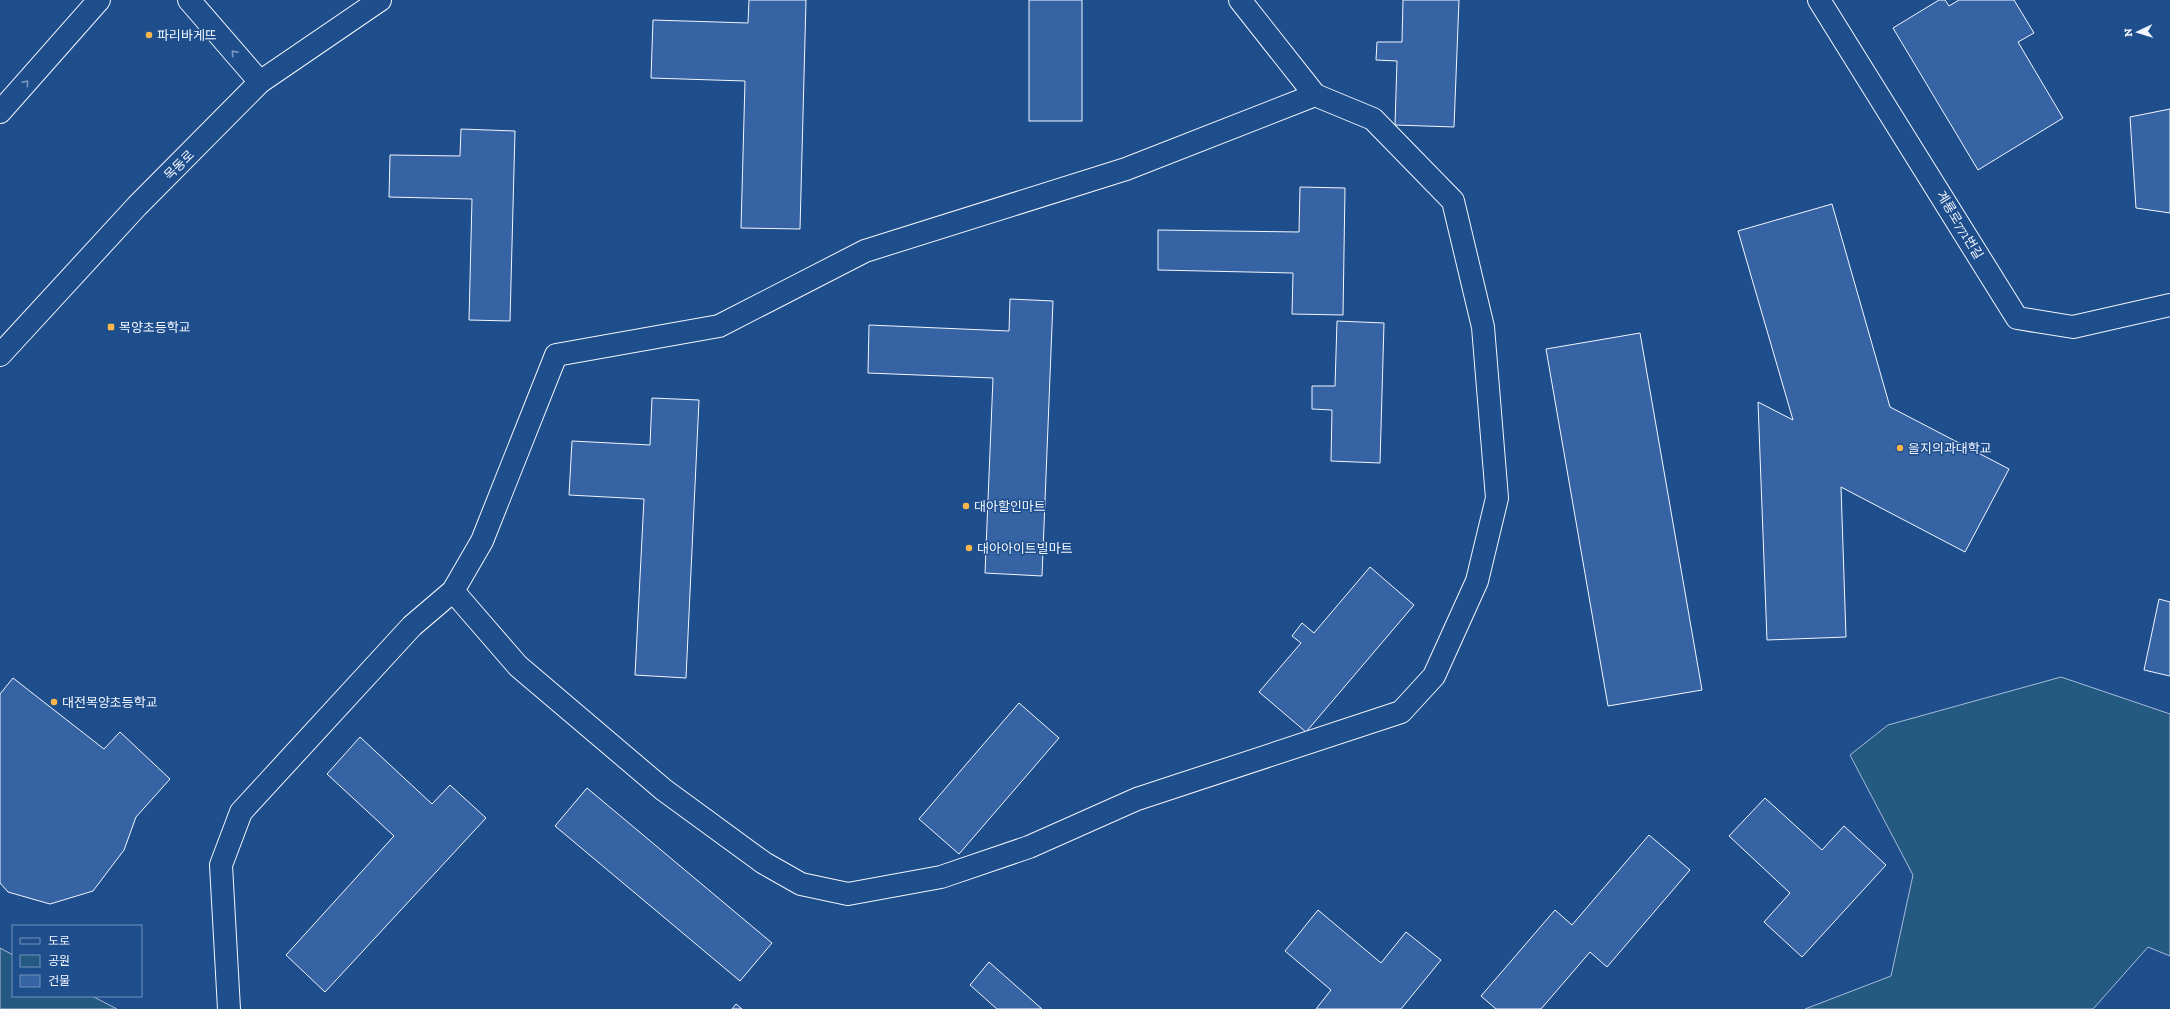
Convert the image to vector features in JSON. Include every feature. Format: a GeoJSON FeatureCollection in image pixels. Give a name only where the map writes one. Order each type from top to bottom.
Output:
{"type":"FeatureCollection","features":[{"type":"Feature","properties":{"kind":"street"},"geometry":{"type":"LineString","coordinates":[[0,112],[99,0]]}},
{"type":"Feature","properties":{"kind":"street"},"geometry":{"type":"LineString","coordinates":[[189,0],[260,82]]}},
{"type":"Feature","properties":{"kind":"street","name":"목동로"},"geometry":{"type":"LineString","coordinates":[[0,355],[138,206],[260,82],[380,0]]}},
{"type":"Feature","properties":{"kind":"street"},"geometry":{"type":"LineString","coordinates":[[453,591],[518,666],[664,790],[764,863],[801,884],[848,894],[941,877],[1029,847],[1137,799],[1401,712],[1434,676],[1477,581],[1497,498],[1483,327],[1453,201],[1373,119],[1315,95],[1240,0]]}},
{"type":"Feature","properties":{"kind":"street","name":"계룡로771번길"},"geometry":{"type":"LineString","coordinates":[[1819,0],[2017,318],[2073,327],[2170,305]]}},
{"type":"Feature","properties":{"kind":"street"},"geometry":{"type":"LineString","coordinates":[[230,1009],[221,865],[241,812],[412,626],[453,591],[482,541],[556,355],[719,326],[865,251],[1126,169],[1315,95]]}},
{"type":"Feature","properties":{"kind":"green space"},"geometry":{"type":"Polygon","coordinates":[[[2061,677],[2170,714],[2170,956],[2148,947],[2093,1009],[1805,1009],[1891,976],[1913,875],[1850,755],[1888,725],[2061,677]]]}},
{"type":"Feature","properties":{"kind":"green space"},"geometry":{"type":"Polygon","coordinates":[[[0,948],[12,954],[12,997],[94,997],[117,1009],[0,1009],[0,948]]]}},
{"type":"Feature","properties":{"kind":"building"},"geometry":{"type":"Polygon","coordinates":[[[749,0],[806,0],[800,229],[741,228],[745,81],[651,78],[653,20],[748,23],[749,0]]]}},
{"type":"Feature","properties":{"kind":"building"},"geometry":{"type":"Polygon","coordinates":[[[1029,0],[1082,0],[1082,121],[1029,121],[1029,0]]]}},
{"type":"Feature","properties":{"kind":"building"},"geometry":{"type":"Polygon","coordinates":[[[1403,0],[1459,0],[1454,127],[1395,125],[1397,61],[1376,60],[1377,42],[1402,42],[1403,0]]]}},
{"type":"Feature","properties":{"kind":"building"},"geometry":{"type":"Polygon","coordinates":[[[1939,0],[1945,0],[1949,6],[1959,0],[2014,0],[2034,33],[2018,42],[2063,118],[1978,170],[1893,28],[1939,0]]]}},
{"type":"Feature","properties":{"kind":"building"},"geometry":{"type":"Polygon","coordinates":[[[2170,109],[2170,213],[2136,208],[2130,117],[2170,109]]]}},
{"type":"Feature","properties":{"kind":"building"},"geometry":{"type":"Polygon","coordinates":[[[461,129],[515,131],[510,321],[469,320],[472,199],[389,197],[390,155],[460,156],[461,129]]]}},
{"type":"Feature","properties":{"kind":"building"},"geometry":{"type":"Polygon","coordinates":[[[1300,187],[1345,188],[1343,315],[1292,314],[1293,273],[1158,270],[1158,230],[1299,232],[1300,187]]]}},
{"type":"Feature","properties":{"kind":"building"},"geometry":{"type":"Polygon","coordinates":[[[1832,204],[1890,407],[2009,469],[1965,552],[1841,487],[1846,637],[1767,640],[1758,402],[1793,420],[1738,231],[1832,204]]]}},
{"type":"Feature","properties":{"kind":"building"},"geometry":{"type":"Polygon","coordinates":[[[1010,299],[1053,301],[1042,576],[985,573],[993,378],[868,373],[869,325],[1009,331],[1010,299]]]}},
{"type":"Feature","properties":{"kind":"building"},"geometry":{"type":"Polygon","coordinates":[[[1337,321],[1384,323],[1380,463],[1331,461],[1332,410],[1312,409],[1312,386],[1335,386],[1337,321]]]}},
{"type":"Feature","properties":{"kind":"building"},"geometry":{"type":"Polygon","coordinates":[[[1640,333],[1702,690],[1608,706],[1546,349],[1640,333]]]}},
{"type":"Feature","properties":{"kind":"building"},"geometry":{"type":"Polygon","coordinates":[[[652,398],[699,400],[686,678],[635,675],[644,499],[569,495],[572,441],[650,445],[652,398]]]}},
{"type":"Feature","properties":{"kind":"building"},"geometry":{"type":"Polygon","coordinates":[[[1370,567],[1414,605],[1306,732],[1259,692],[1301,643],[1292,636],[1302,623],[1314,633],[1370,567]]]}},
{"type":"Feature","properties":{"kind":"building"},"geometry":{"type":"Polygon","coordinates":[[[2159,599],[2170,602],[2170,676],[2144,670],[2159,599]]]}},
{"type":"Feature","properties":{"kind":"building"},"geometry":{"type":"Polygon","coordinates":[[[13,678],[104,749],[120,732],[170,779],[136,817],[124,850],[93,891],[50,904],[8,892],[0,883],[0,694],[13,678]]]}},
{"type":"Feature","properties":{"kind":"building"},"geometry":{"type":"Polygon","coordinates":[[[1019,703],[1059,738],[959,854],[919,819],[1019,703]]]}},
{"type":"Feature","properties":{"kind":"building"},"geometry":{"type":"Polygon","coordinates":[[[360,737],[432,804],[450,785],[486,818],[325,992],[286,955],[394,836],[327,774],[360,737]]]}},
{"type":"Feature","properties":{"kind":"building"},"geometry":{"type":"Polygon","coordinates":[[[587,788],[772,943],[740,981],[555,826],[587,788]]]}},
{"type":"Feature","properties":{"kind":"building"},"geometry":{"type":"Polygon","coordinates":[[[1765,798],[1822,850],[1844,826],[1886,865],[1802,957],[1764,922],[1790,893],[1729,836],[1765,798]]]}},
{"type":"Feature","properties":{"kind":"building"},"geometry":{"type":"Polygon","coordinates":[[[1649,835],[1690,870],[1607,967],[1590,952],[1541,1009],[1496,1009],[1481,996],[1555,910],[1572,925],[1649,835]]]}},
{"type":"Feature","properties":{"kind":"building"},"geometry":{"type":"Polygon","coordinates":[[[1318,910],[1381,963],[1406,932],[1441,960],[1401,1009],[1316,1009],[1331,990],[1285,951],[1318,910]]]}},
{"type":"Feature","properties":{"kind":"building"},"geometry":{"type":"Polygon","coordinates":[[[989,962],[1042,1009],[997,1009],[970,985],[989,962]]]}},
{"type":"Feature","properties":{"kind":"building"},"geometry":{"type":"Polygon","coordinates":[[[736,1004],[742,1009],[732,1009],[736,1004]]]}},
{"type":"Feature","properties":{"kind":"place","name":"파리바게뜨"},"geometry":{"type":"Point","coordinates":[149,35]}},
{"type":"Feature","properties":{"kind":"place","name":"목양초등학교"},"geometry":{"type":"Point","coordinates":[111,327]}},
{"type":"Feature","properties":{"kind":"place","name":"을지의과대학교"},"geometry":{"type":"Point","coordinates":[1900,448]}},
{"type":"Feature","properties":{"kind":"place","name":"대아할인마트"},"geometry":{"type":"Point","coordinates":[966,506]}},
{"type":"Feature","properties":{"kind":"place","name":"대아아이트빌마트"},"geometry":{"type":"Point","coordinates":[969,548]}},
{"type":"Feature","properties":{"kind":"place","name":"대전목양초등학교"},"geometry":{"type":"Point","coordinates":[54,702]}}]}
